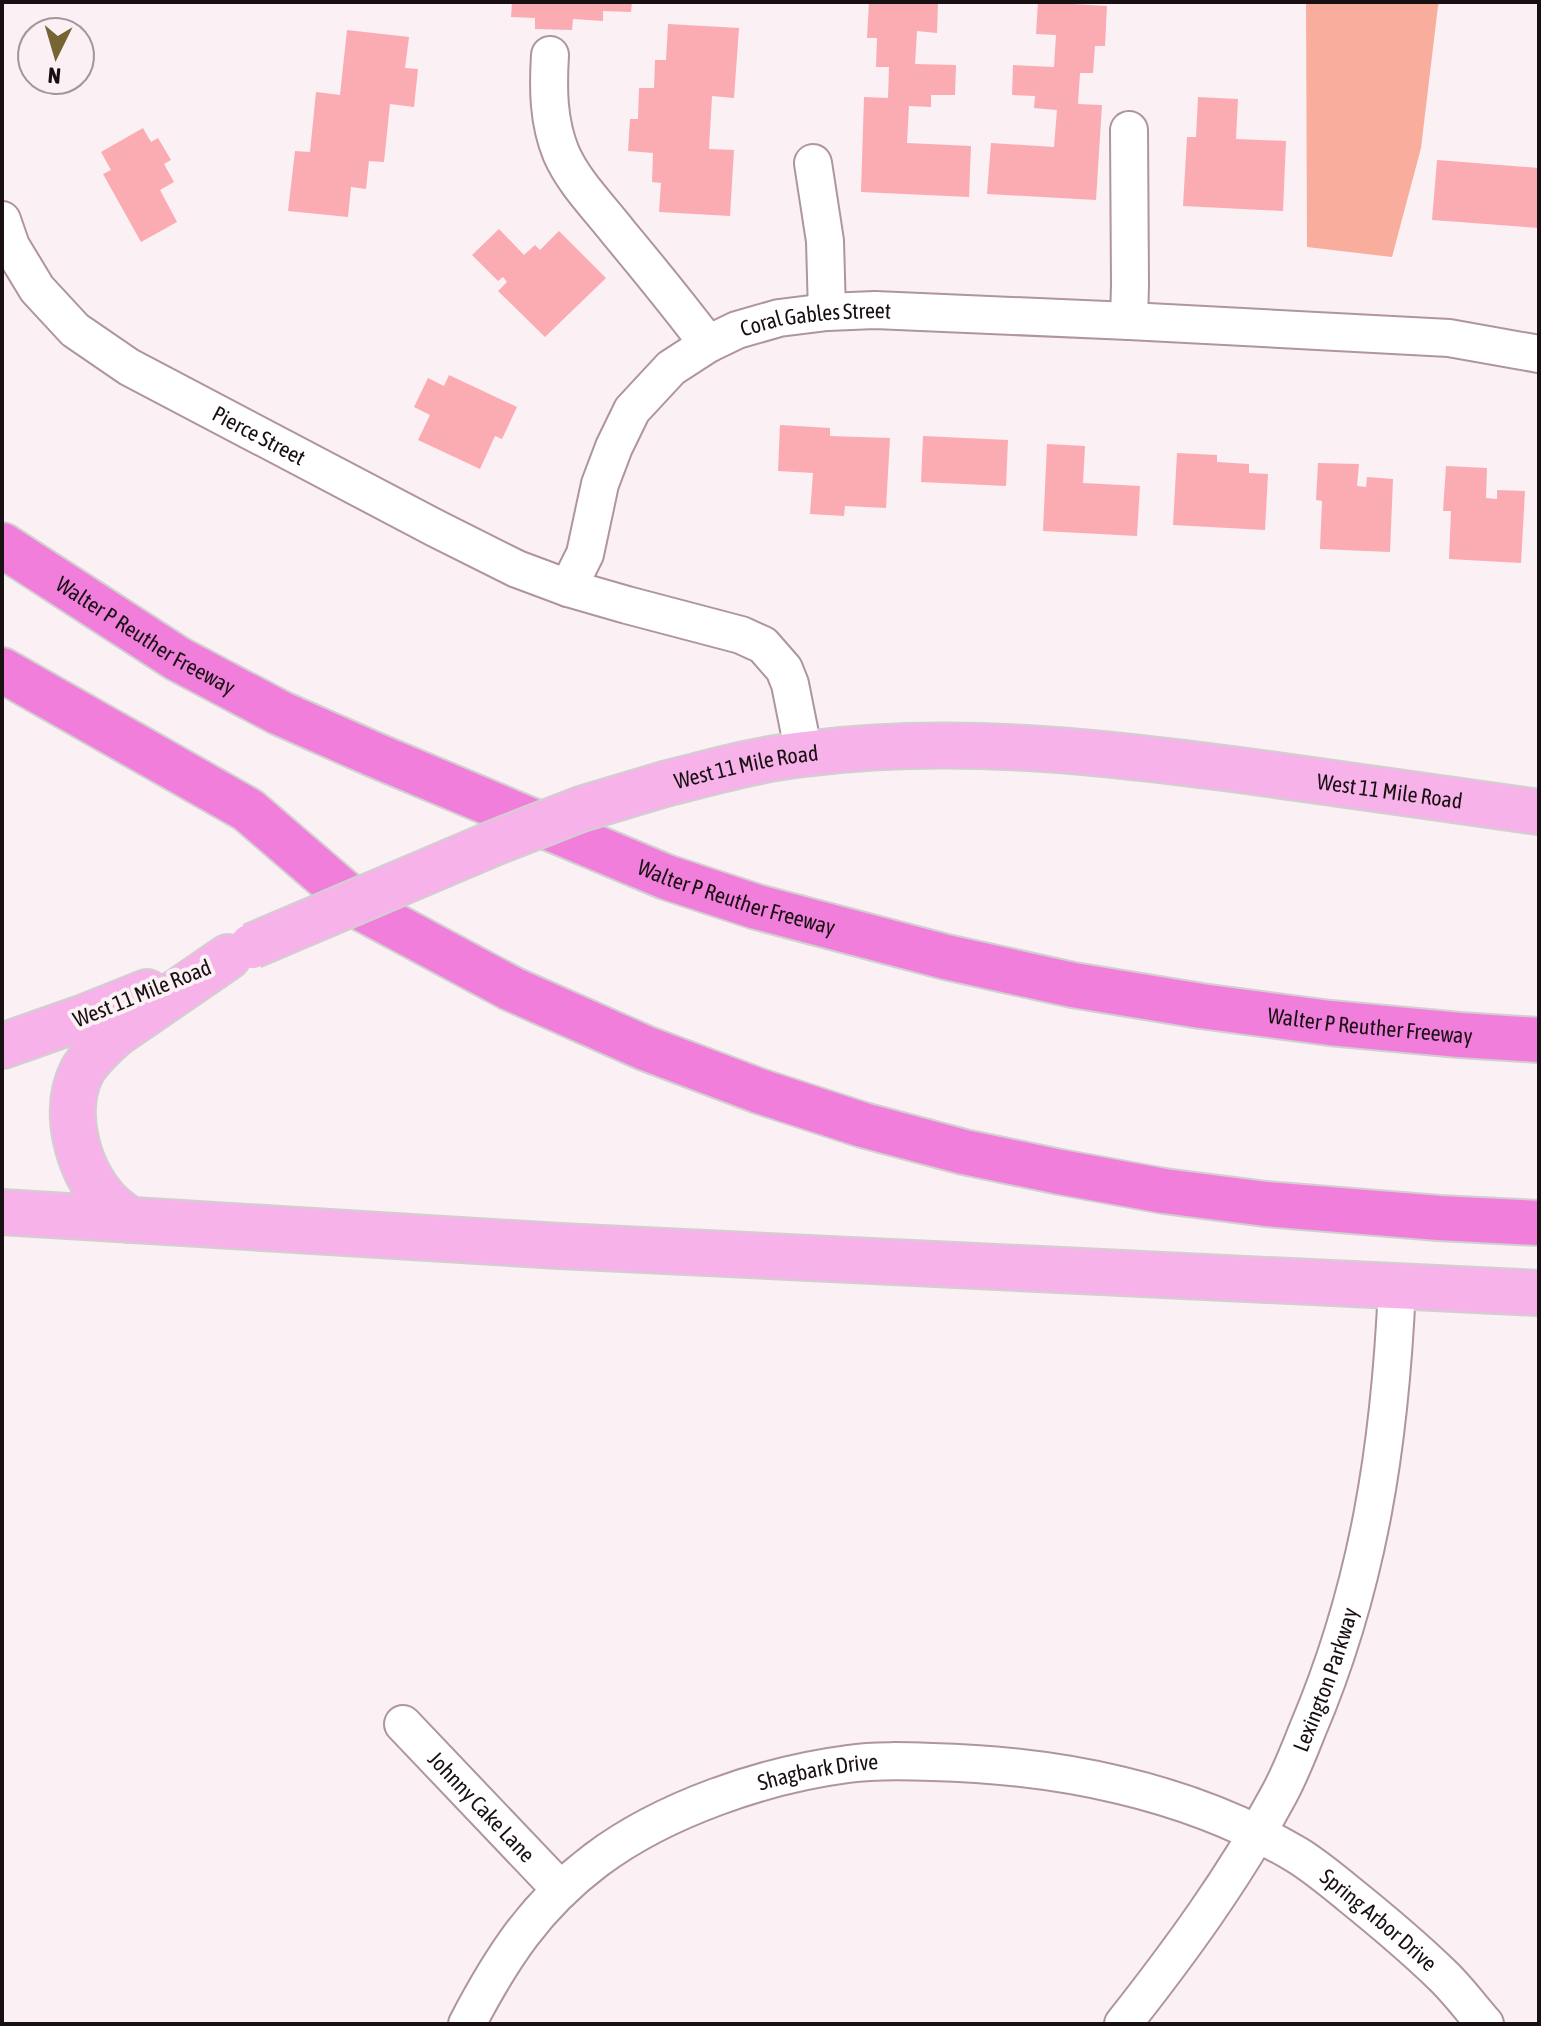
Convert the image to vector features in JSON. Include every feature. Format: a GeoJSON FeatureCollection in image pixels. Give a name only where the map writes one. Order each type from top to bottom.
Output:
{"type":"FeatureCollection","features":[{"type":"Feature","properties":{"kind":"highway","name":"Walter P Reuther Freeway"},"geometry":{"type":"LineString","coordinates":[[2,545],[178,659],[280,713],[666,877],[757,907],[946,957],[1073,985],[1330,1023],[1539,1040]]}},
{"type":"Feature","properties":{"kind":"highway"},"geometry":{"type":"LineString","coordinates":[[2,670],[248,810],[363,909],[512,989],[645,1048],[759,1091],[848,1120],[964,1152],[1164,1191],[1266,1204],[1539,1223]]}},
{"type":"Feature","properties":{"kind":"main road","name":"West 11 Mile Road"},"geometry":{"type":"LineString","coordinates":[[2,1046],[82,1018],[581,809],[668,783],[804,754],[912,746],[1043,748],[1190,763],[1539,812]]}},
{"type":"Feature","properties":{"kind":"main road"},"geometry":{"type":"LineString","coordinates":[[130,1220],[99,1191],[79,1151],[74,1103],[82,1071],[116,1034],[240,952]]}},
{"type":"Feature","properties":{"kind":"main road"},"geometry":{"type":"LineString","coordinates":[[2,1212],[560,1246],[1539,1293]]}},
{"type":"Feature","properties":{"kind":"street"},"geometry":{"type":"LineString","coordinates":[[550,55],[548,94],[553,128],[561,153],[575,179],[708,344]]}},
{"type":"Feature","properties":{"kind":"street"},"geometry":{"type":"LineString","coordinates":[[1129,130],[1129,321]]}},
{"type":"Feature","properties":{"kind":"street"},"geometry":{"type":"LineString","coordinates":[[813,163],[825,241],[827,312]]}},
{"type":"Feature","properties":{"kind":"street","name":"Pierce Street"},"geometry":{"type":"LineString","coordinates":[[2,220],[11,246],[37,289],[75,330],[129,367],[437,529],[517,569],[568,588]]}},
{"type":"Feature","properties":{"kind":"street","name":"Coral Gables Street"},"geometry":{"type":"LineString","coordinates":[[568,588],[585,554],[600,484],[632,410],[671,368],[708,344],[737,330],[779,318],[875,310],[1129,321],[1449,338],[1539,354]]}},
{"type":"Feature","properties":{"kind":"street"},"geometry":{"type":"LineString","coordinates":[[568,588],[741,635],[763,645],[784,669],[790,684],[804,754]]}},
{"type":"Feature","properties":{"kind":"street","name":"Lexington Parkway"},"geometry":{"type":"LineString","coordinates":[[1123,2024],[1198,1924],[1257,1834],[1279,1795],[1337,1656],[1356,1594],[1382,1462],[1395,1339],[1397,1287]]}},
{"type":"Feature","properties":{"kind":"street","name":"Johnny Cake Lane"},"geometry":{"type":"LineString","coordinates":[[403,1724],[561,1890]]}},
{"type":"Feature","properties":{"kind":"street","name":"Shagbark Drive"},"geometry":{"type":"LineString","coordinates":[[467,2024],[508,1951],[531,1920],[597,1859],[636,1834],[683,1810],[783,1777],[849,1764],[910,1762],[966,1763],[1032,1770],[1157,1794],[1257,1834]]}},
{"type":"Feature","properties":{"kind":"street","name":"Spring Arbor Drive"},"geometry":{"type":"LineString","coordinates":[[1257,1834],[1298,1856],[1379,1918],[1443,1976],[1485,2024]]}},
{"type":"Feature","properties":{"kind":"shaded area"},"geometry":{"type":"Polygon","coordinates":[[[1306,2],[1440,2],[1421,148],[1392,257],[1307,247],[1306,2]]]}},
{"type":"Feature","properties":{"kind":"building"},"geometry":{"type":"Polygon","coordinates":[[[512,2],[632,2],[631,12],[603,11],[603,21],[573,19],[572,30],[535,29],[535,18],[511,17],[512,2]]]}},
{"type":"Feature","properties":{"kind":"building"},"geometry":{"type":"Polygon","coordinates":[[[869,2],[938,2],[937,33],[917,31],[915,64],[956,65],[955,95],[931,95],[931,107],[909,106],[907,143],[971,146],[969,197],[861,192],[864,97],[888,98],[889,67],[876,67],[877,38],[867,38],[869,2]]]}},
{"type":"Feature","properties":{"kind":"building"},"geometry":{"type":"Polygon","coordinates":[[[1038,2],[1107,6],[1105,46],[1095,46],[1093,73],[1080,73],[1078,104],[1102,105],[1096,200],[987,194],[991,143],[1054,147],[1057,110],[1034,108],[1035,96],[1012,95],[1013,65],[1054,67],[1056,35],[1036,34],[1038,2]]]}},
{"type":"Feature","properties":{"kind":"building"},"geometry":{"type":"Polygon","coordinates":[[[668,24],[739,28],[734,98],[712,96],[709,149],[734,150],[730,216],[659,212],[661,183],[652,182],[653,153],[628,151],[630,119],[638,119],[639,88],[654,88],[655,60],[666,60],[668,24]]]}},
{"type":"Feature","properties":{"kind":"building"},"geometry":{"type":"Polygon","coordinates":[[[347,30],[409,37],[405,68],[418,69],[414,107],[390,104],[384,162],[369,161],[366,189],[351,187],[348,217],[288,211],[295,151],[310,152],[316,92],[340,95],[347,30]]]}},
{"type":"Feature","properties":{"kind":"building"},"geometry":{"type":"Polygon","coordinates":[[[1198,97],[1238,99],[1236,139],[1286,141],[1283,211],[1183,206],[1187,137],[1196,137],[1198,97]]]}},
{"type":"Feature","properties":{"kind":"building"},"geometry":{"type":"Polygon","coordinates":[[[143,128],[151,142],[158,138],[171,160],[164,164],[174,182],[160,190],[177,222],[141,242],[103,174],[111,170],[101,152],[143,128]]]}},
{"type":"Feature","properties":{"kind":"building"},"geometry":{"type":"Polygon","coordinates":[[[1437,160],[1539,168],[1539,228],[1432,220],[1437,160]]]}},
{"type":"Feature","properties":{"kind":"building"},"geometry":{"type":"Polygon","coordinates":[[[499,229],[524,255],[535,245],[540,250],[559,231],[606,278],[545,337],[498,291],[507,282],[503,277],[498,281],[472,255],[499,229]]]}},
{"type":"Feature","properties":{"kind":"building"},"geometry":{"type":"Polygon","coordinates":[[[449,375],[517,407],[502,439],[495,436],[480,469],[418,440],[430,415],[414,407],[428,378],[444,386],[449,375]]]}},
{"type":"Feature","properties":{"kind":"building"},"geometry":{"type":"Polygon","coordinates":[[[780,425],[830,428],[830,436],[890,438],[886,508],[845,506],[844,516],[810,514],[813,473],[778,471],[780,425]]]}},
{"type":"Feature","properties":{"kind":"building"},"geometry":{"type":"Polygon","coordinates":[[[923,436],[1008,440],[1006,486],[921,482],[923,436]]]}},
{"type":"Feature","properties":{"kind":"building"},"geometry":{"type":"Polygon","coordinates":[[[1047,444],[1085,446],[1083,483],[1140,486],[1137,536],[1043,531],[1047,444]]]}},
{"type":"Feature","properties":{"kind":"building"},"geometry":{"type":"Polygon","coordinates":[[[1177,453],[1217,455],[1217,462],[1249,464],[1249,473],[1268,474],[1265,530],[1173,525],[1177,453]]]}},
{"type":"Feature","properties":{"kind":"building"},"geometry":{"type":"Polygon","coordinates":[[[1318,463],[1359,464],[1357,486],[1366,487],[1367,477],[1393,479],[1390,552],[1320,549],[1322,501],[1316,500],[1318,463]]]}},
{"type":"Feature","properties":{"kind":"building"},"geometry":{"type":"Polygon","coordinates":[[[1446,466],[1487,468],[1486,498],[1497,499],[1497,490],[1525,491],[1521,563],[1449,559],[1451,511],[1443,511],[1446,466]]]}}]}
